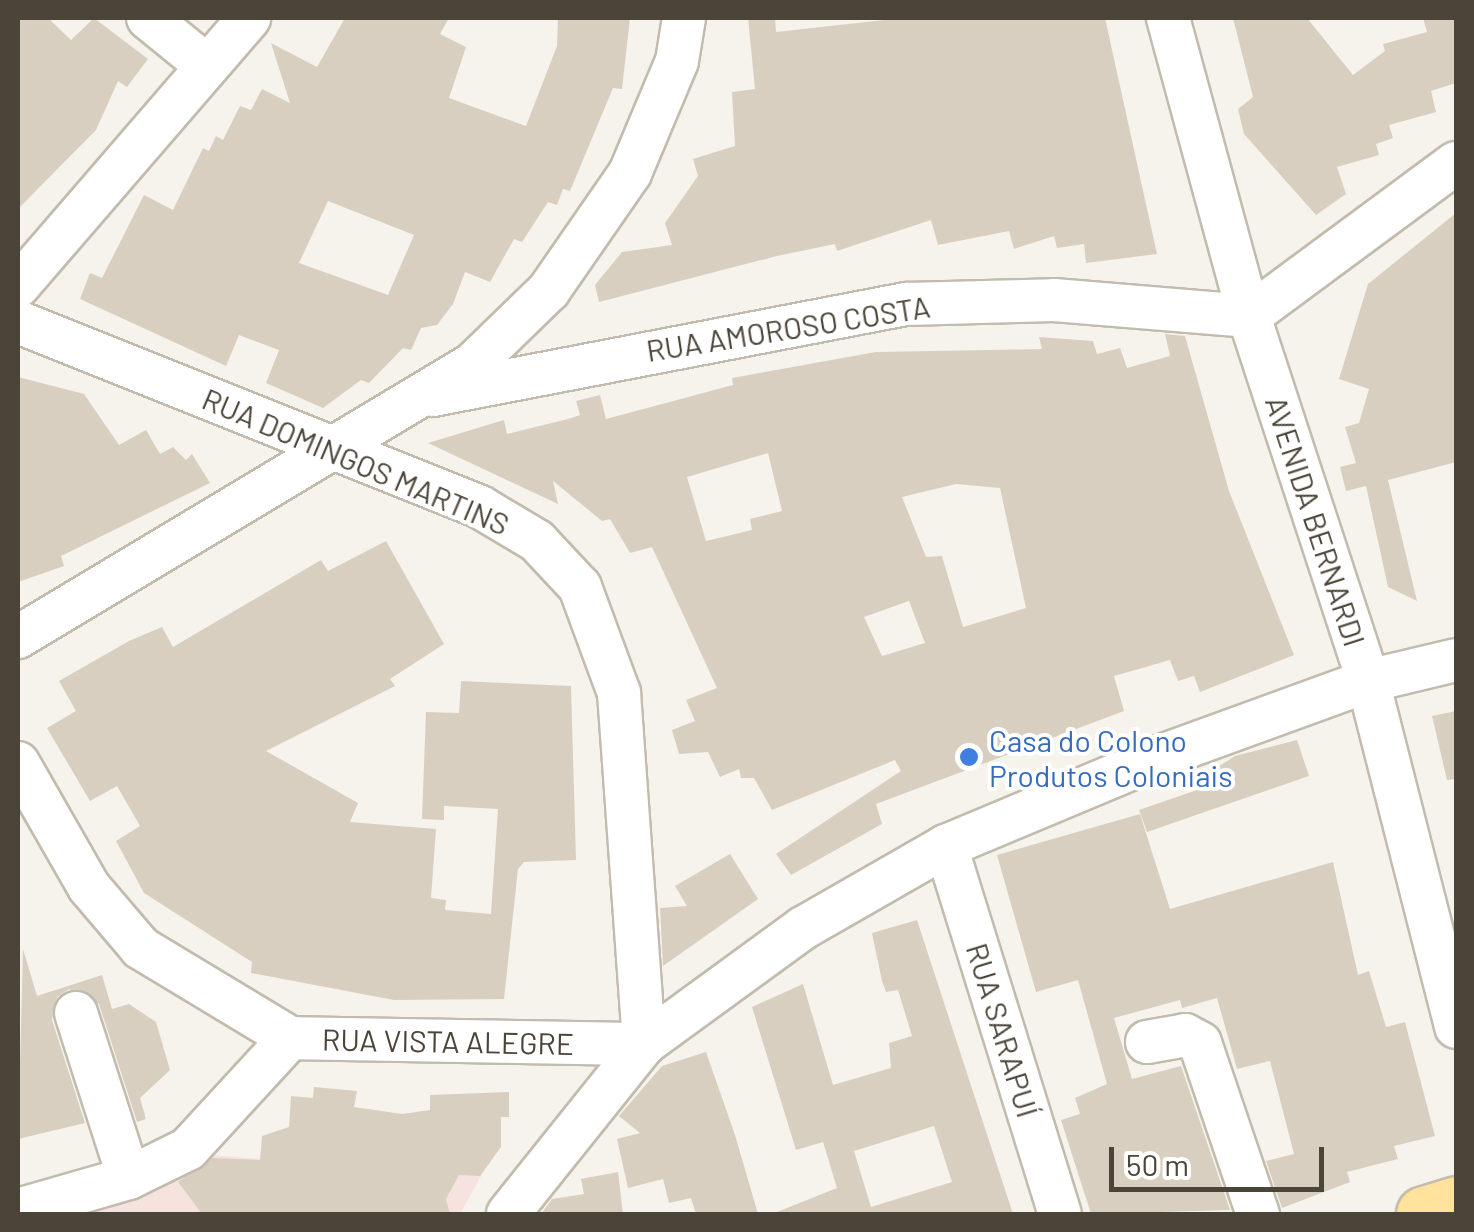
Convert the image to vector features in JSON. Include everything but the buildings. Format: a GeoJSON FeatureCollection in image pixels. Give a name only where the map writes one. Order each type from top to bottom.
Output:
{"type":"FeatureCollection","features":[{"type":"Feature","properties":{"kind":"main road"},"geometry":{"type":"LineString","coordinates":[[1424,1214],[1456,1206]]}},
{"type":"Feature","properties":{"kind":"street"},"geometry":{"type":"LineString","coordinates":[[148,18],[207,66]]}},
{"type":"Feature","properties":{"kind":"street"},"geometry":{"type":"LineString","coordinates":[[18,286],[250,18]]}},
{"type":"Feature","properties":{"kind":"street"},"geometry":{"type":"LineString","coordinates":[[18,637],[332,446],[433,395],[549,290],[630,173],[677,60],[684,18]]}},
{"type":"Feature","properties":{"kind":"street","name":"AVENIDA BERNARDI"},"geometry":{"type":"LineString","coordinates":[[1168,18],[1248,316],[1368,680],[1456,1026]]}},
{"type":"Feature","properties":{"kind":"street"},"geometry":{"type":"LineString","coordinates":[[1248,316],[1456,164]]}},
{"type":"Feature","properties":{"kind":"street"},"geometry":{"type":"LineString","coordinates":[[549,290],[543,324],[562,349],[612,356]]}},
{"type":"Feature","properties":{"kind":"street","name":"RUA AMOROSO COSTA"},"geometry":{"type":"LineString","coordinates":[[433,395],[612,356],[906,304],[1054,300],[1248,316]]}},
{"type":"Feature","properties":{"kind":"street","name":"RUA DOMINGOS MARTINS"},"geometry":{"type":"LineString","coordinates":[[18,322],[480,507],[536,541],[580,586],[619,693],[644,1044]]}},
{"type":"Feature","properties":{"kind":"street"},"geometry":{"type":"LineString","coordinates":[[508,1214],[644,1044],[802,928],[946,846],[1368,680],[1456,660]]}},
{"type":"Feature","properties":{"kind":"street","name":"RUA VISTA ALEGRE"},"geometry":{"type":"LineString","coordinates":[[18,763],[89,887],[141,948],[290,1038],[644,1044]]}},
{"type":"Feature","properties":{"kind":"street","name":"RUA SARAPUÍ"},"geometry":{"type":"LineString","coordinates":[[946,846],[1060,1214]]}},
{"type":"Feature","properties":{"kind":"street"},"geometry":{"type":"LineString","coordinates":[[76,1012],[129,1178]]}},
{"type":"Feature","properties":{"kind":"street"},"geometry":{"type":"LineString","coordinates":[[1147,1042],[1185,1035],[1200,1043],[1258,1214]]}},
{"type":"Feature","properties":{"kind":"street"},"geometry":{"type":"LineString","coordinates":[[18,1210],[129,1178],[188,1150],[290,1038]]}},
{"type":"Feature","properties":{"kind":"street"},"geometry":{"type":"LineString","coordinates":[[1445,1214],[1456,1206]]}},
{"type":"Feature","properties":{"kind":"shaded area"},"geometry":{"type":"Polygon","coordinates":[[[207,1155],[445,1172],[485,1169],[460,1214],[71,1214],[163,1185],[207,1155]]]}},
{"type":"Feature","properties":{"kind":"place","name":"Casa do Colono Produtos Coloniais"},"geometry":{"type":"Point","coordinates":[969,757]}}]}
